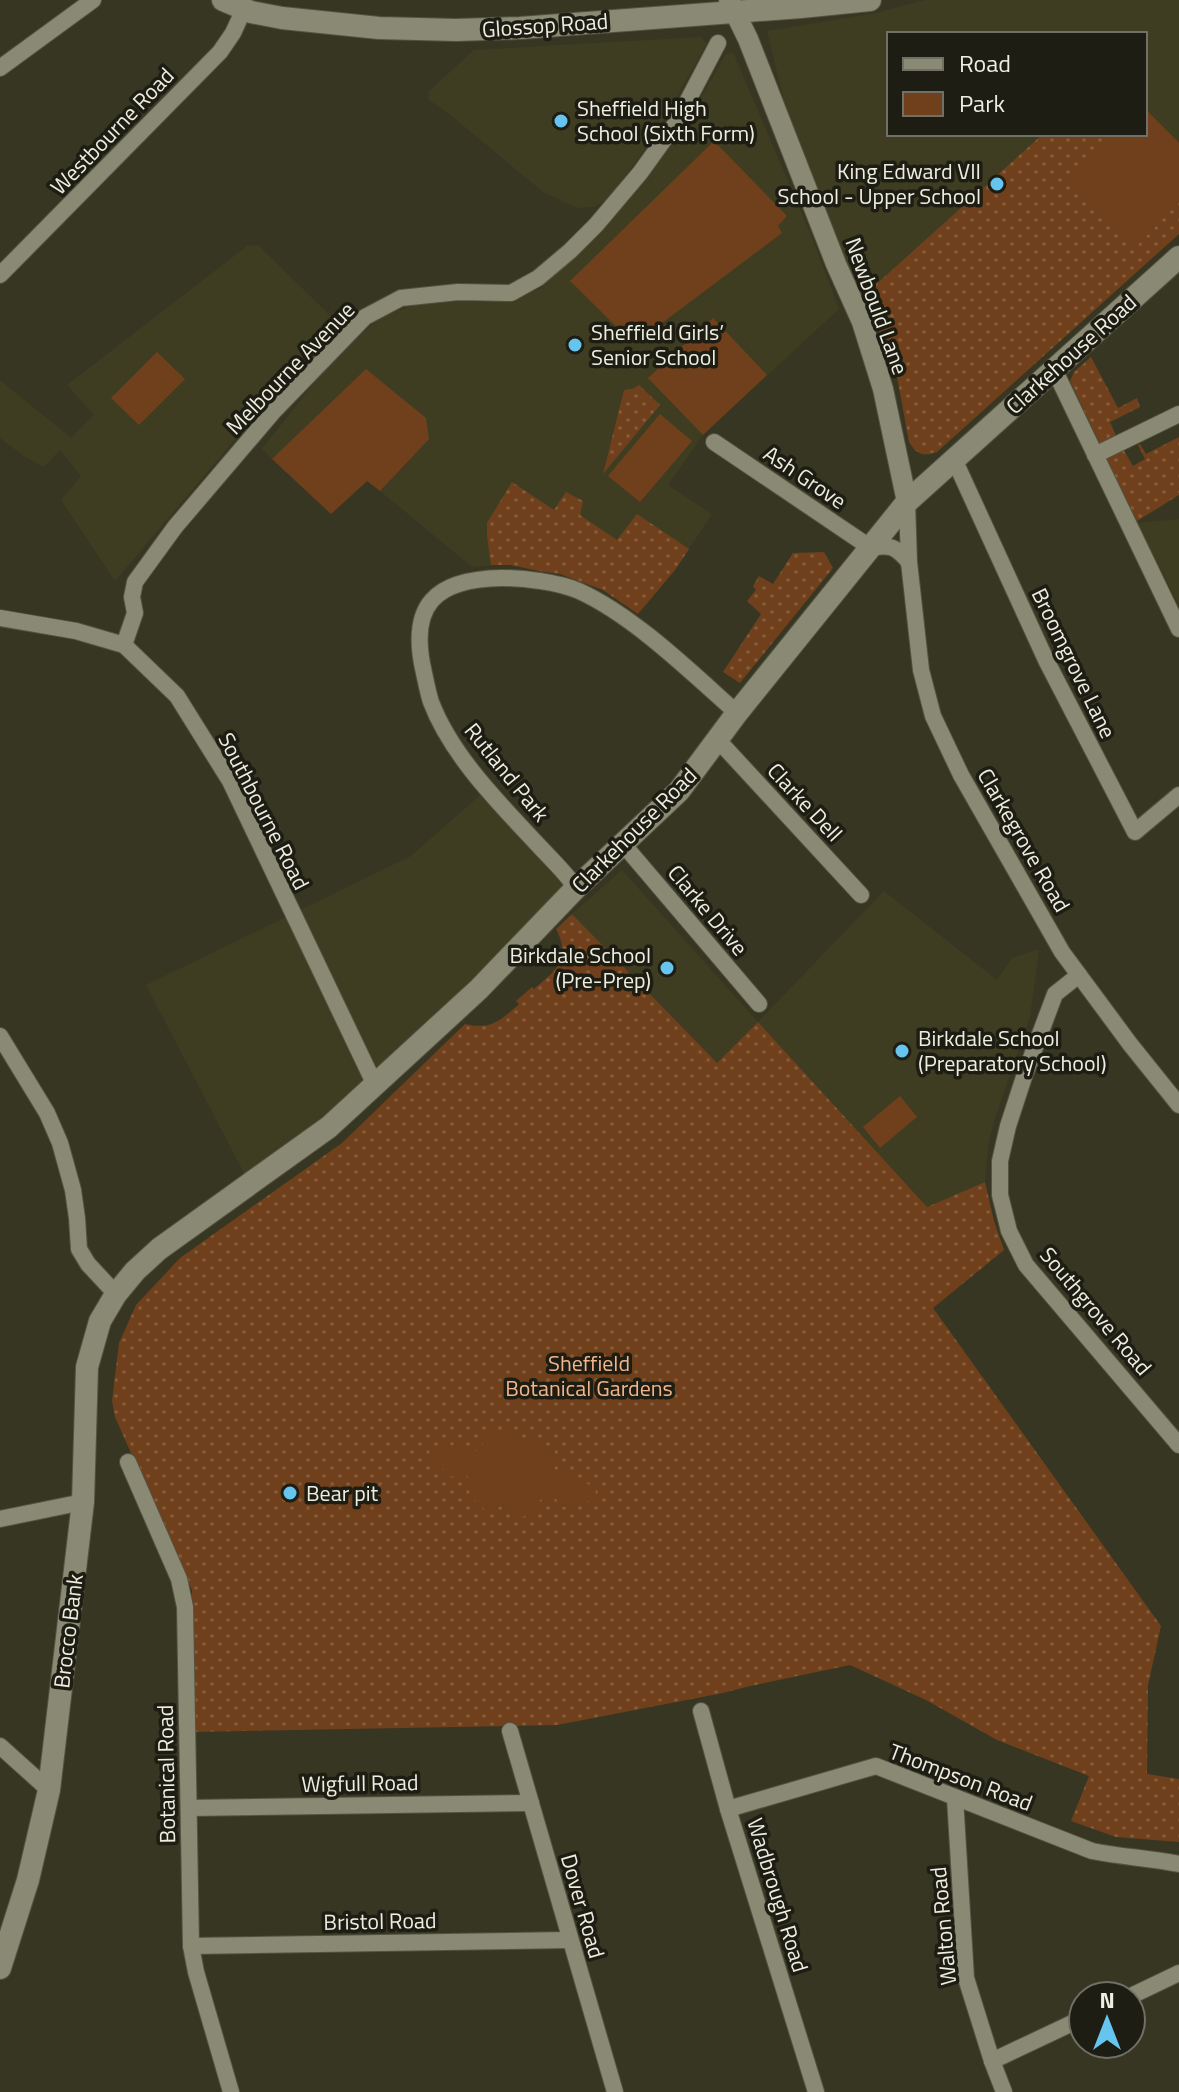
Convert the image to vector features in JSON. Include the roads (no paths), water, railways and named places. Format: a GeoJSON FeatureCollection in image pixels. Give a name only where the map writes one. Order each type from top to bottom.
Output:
{"type":"FeatureCollection","features":[{"type":"Feature","properties":{"kind":"main road","name":"Glossop Road"},"geometry":{"type":"LineString","coordinates":[[234,5],[269,16],[379,28],[456,30],[520,28],[733,6],[870,0]]}},
{"type":"Feature","properties":{"kind":"main road","name":"Clarkehouse Road"},"geometry":{"type":"LineString","coordinates":[[116,1294],[159,1249],[329,1127],[479,989],[576,888],[679,791],[737,713],[907,502],[1179,257]]}},
{"type":"Feature","properties":{"kind":"main road","name":"Brocco Bank"},"geometry":{"type":"LineString","coordinates":[[0,1968],[28,1880],[49,1790],[83,1502],[87,1367],[100,1321],[116,1294]]}},
{"type":"Feature","properties":{"kind":"street"},"geometry":{"type":"LineString","coordinates":[[0,68],[93,0]]}},
{"type":"Feature","properties":{"kind":"street","name":"Westbourne Road"},"geometry":{"type":"LineString","coordinates":[[0,275],[220,52],[233,33],[234,5]]}},
{"type":"Feature","properties":{"kind":"street","name":"Newbould Lane"},"geometry":{"type":"LineString","coordinates":[[733,6],[862,322],[883,389],[907,502]]}},
{"type":"Feature","properties":{"kind":"street","name":"Melbourne Avenue"},"geometry":{"type":"LineString","coordinates":[[124,645],[135,613],[132,597],[135,582],[175,527],[273,412],[365,317],[401,298],[458,292],[511,293],[538,278],[596,225],[640,173],[676,123],[718,43]]}},
{"type":"Feature","properties":{"kind":"street"},"geometry":{"type":"LineString","coordinates":[[1054,369],[1179,629]]}},
{"type":"Feature","properties":{"kind":"street"},"geometry":{"type":"LineString","coordinates":[[1095,455],[1179,414]]}},
{"type":"Feature","properties":{"kind":"street","name":"Ash Grove"},"geometry":{"type":"LineString","coordinates":[[714,442],[871,548]]}},
{"type":"Feature","properties":{"kind":"street","name":"Broomgrove Lane"},"geometry":{"type":"LineString","coordinates":[[954,459],[1046,660],[1135,832],[1179,795]]}},
{"type":"Feature","properties":{"kind":"street","name":"Clarkegrove Road"},"geometry":{"type":"LineString","coordinates":[[907,502],[909,562],[921,670],[933,716],[961,775],[1062,952],[1179,1105]]}},
{"type":"Feature","properties":{"kind":"street"},"geometry":{"type":"LineString","coordinates":[[871,548],[886,545],[909,562]]}},
{"type":"Feature","properties":{"kind":"street","name":"Rutland Park"},"geometry":{"type":"LineString","coordinates":[[576,888],[492,795],[450,740],[431,701],[418,635],[422,615],[433,598],[446,588],[462,582],[493,578],[517,578],[577,590],[613,610],[737,713]]}},
{"type":"Feature","properties":{"kind":"street","name":"Southbourne Road"},"geometry":{"type":"LineString","coordinates":[[0,618],[76,631],[124,645],[177,696],[230,781],[375,1085]]}},
{"type":"Feature","properties":{"kind":"street","name":"Clarke Dell"},"geometry":{"type":"LineString","coordinates":[[717,739],[861,895]]}},
{"type":"Feature","properties":{"kind":"street","name":"Clarke Drive"},"geometry":{"type":"LineString","coordinates":[[623,844],[759,1004]]}},
{"type":"Feature","properties":{"kind":"street","name":"Southgrove Road"},"geometry":{"type":"LineString","coordinates":[[1079,975],[1055,994],[1025,1074],[1000,1161],[1000,1195],[1009,1231],[1026,1265],[1179,1445]]}},
{"type":"Feature","properties":{"kind":"street"},"geometry":{"type":"LineString","coordinates":[[0,1036],[47,1113],[60,1143],[73,1190],[79,1249],[88,1264],[116,1294]]}},
{"type":"Feature","properties":{"kind":"street","name":"Botanical Road"},"geometry":{"type":"LineString","coordinates":[[128,1462],[179,1579],[185,1607],[191,1946],[231,2092]]}},
{"type":"Feature","properties":{"kind":"street"},"geometry":{"type":"LineString","coordinates":[[0,1519],[83,1502]]}},
{"type":"Feature","properties":{"kind":"street","name":"Wadbrough Road"},"geometry":{"type":"LineString","coordinates":[[701,1711],[728,1809],[816,2092]]}},
{"type":"Feature","properties":{"kind":"street","name":"Dover Road"},"geometry":{"type":"LineString","coordinates":[[510,1731],[615,2092]]}},
{"type":"Feature","properties":{"kind":"street"},"geometry":{"type":"LineString","coordinates":[[0,1746],[49,1790]]}},
{"type":"Feature","properties":{"kind":"street","name":"Thompson Road"},"geometry":{"type":"LineString","coordinates":[[728,1809],[876,1766],[1092,1851],[1179,1864]]}},
{"type":"Feature","properties":{"kind":"street","name":"Walton Road"},"geometry":{"type":"LineString","coordinates":[[955,1798],[966,1978],[1004,2092]]}},
{"type":"Feature","properties":{"kind":"street","name":"Wigfull Road"},"geometry":{"type":"LineString","coordinates":[[189,1808],[531,1803]]}},
{"type":"Feature","properties":{"kind":"street","name":"Bristol Road"},"geometry":{"type":"LineString","coordinates":[[191,1946],[569,1940]]}},
{"type":"Feature","properties":{"kind":"street"},"geometry":{"type":"LineString","coordinates":[[1147,1988],[1179,1973]]}},
{"type":"Feature","properties":{"kind":"street"},"geometry":{"type":"LineString","coordinates":[[992,2061],[1067,2026]]}},
{"type":"Feature","properties":{"kind":"place","name":"Sheffield High School (Sixth Form)"},"geometry":{"type":"Point","coordinates":[561,121]}},
{"type":"Feature","properties":{"kind":"place","name":"King Edward VII School - Upper School"},"geometry":{"type":"Point","coordinates":[997,184]}},
{"type":"Feature","properties":{"kind":"place","name":"Sheffield Girls’ Senior School"},"geometry":{"type":"Point","coordinates":[575,345]}},
{"type":"Feature","properties":{"kind":"place","name":"Birkdale School (Pre-Prep)"},"geometry":{"type":"Point","coordinates":[667,968]}},
{"type":"Feature","properties":{"kind":"place","name":"Birkdale School (Preparatory School)"},"geometry":{"type":"Point","coordinates":[902,1051]}},
{"type":"Feature","properties":{"kind":"place","name":"Bear pit"},"geometry":{"type":"Point","coordinates":[290,1493]}},
{"type":"Feature","properties":{"kind":"park label","name":"Sheffield Botanical Gardens"},"geometry":{"type":"Point","coordinates":[589,1376]}}]}
